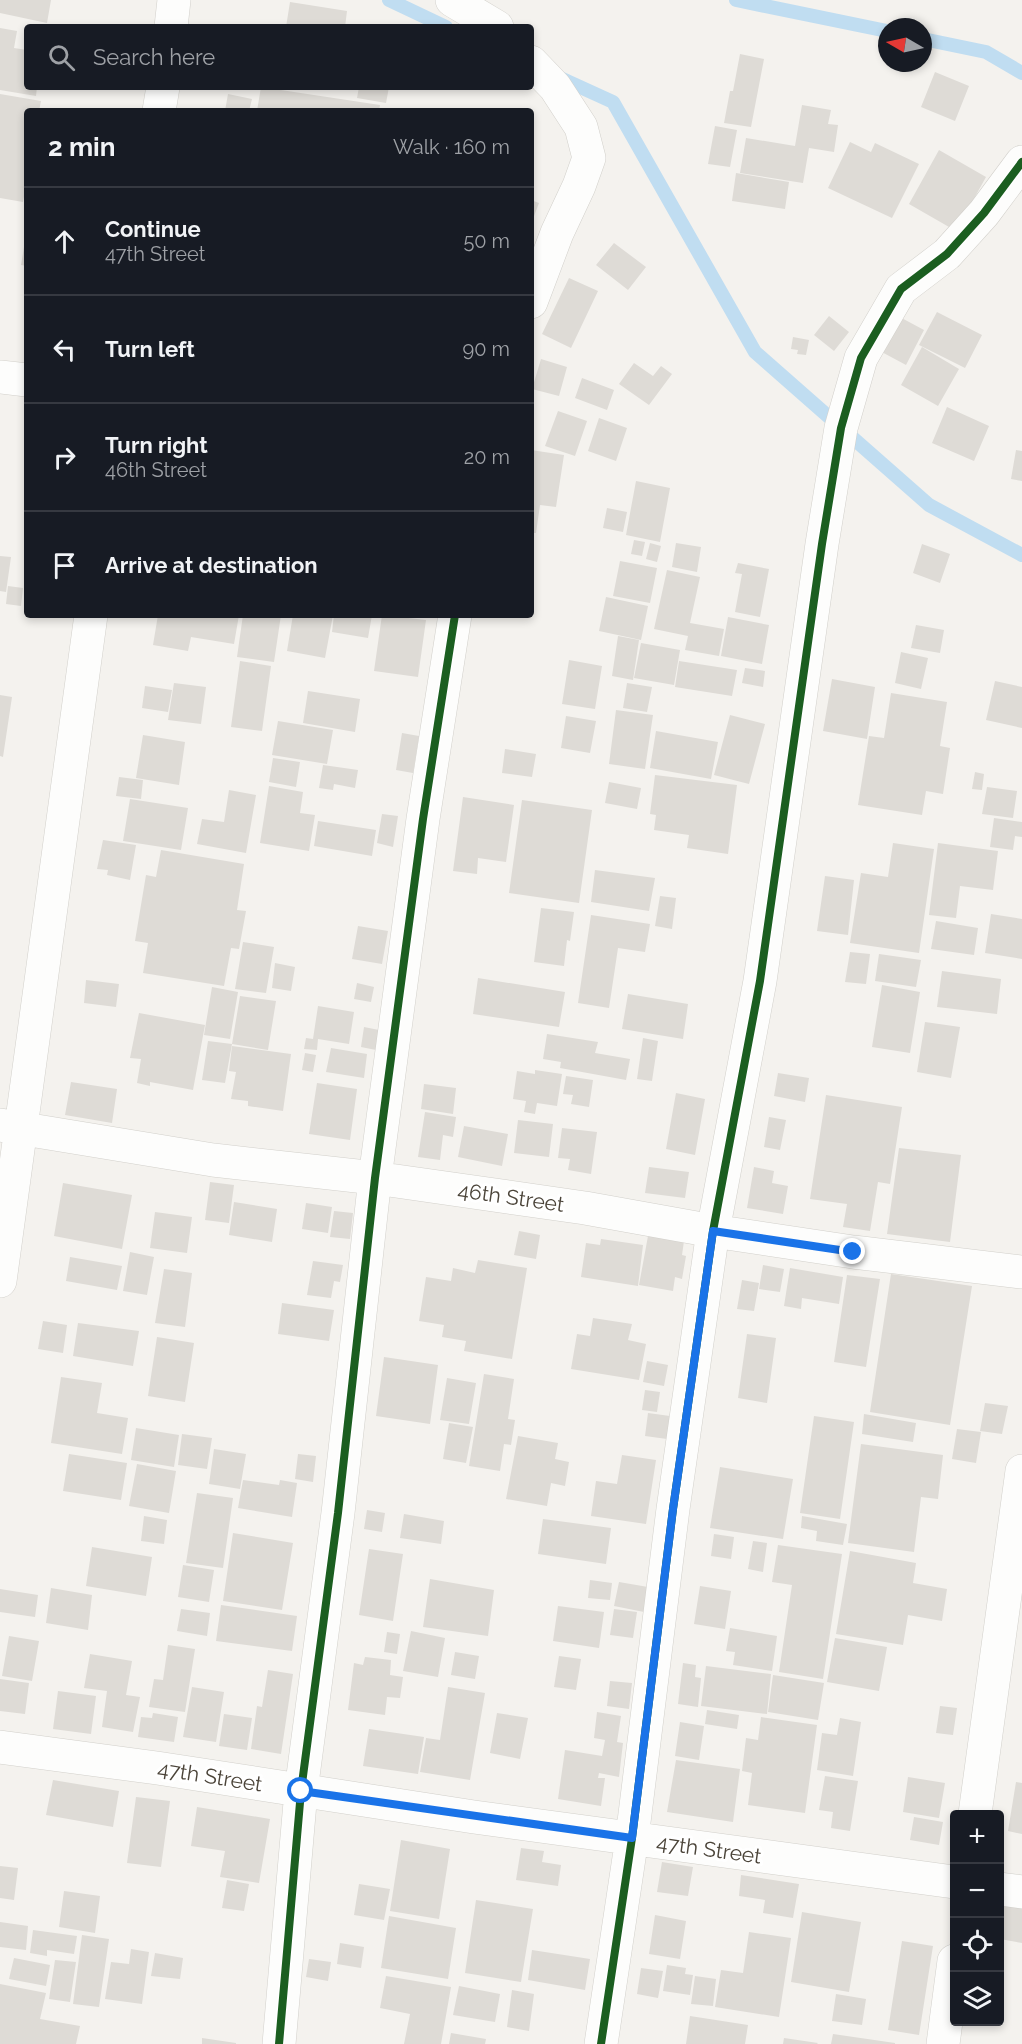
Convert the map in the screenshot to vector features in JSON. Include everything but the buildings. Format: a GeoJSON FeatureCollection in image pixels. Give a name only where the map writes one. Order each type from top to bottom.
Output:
{"type":"FeatureCollection","features":[{"type":"Feature","properties":{"kind":"street"},"geometry":{"type":"LineString","coordinates":[[171,24],[174,0]]}},
{"type":"Feature","properties":{"kind":"street"},"geometry":{"type":"LineString","coordinates":[[452,0],[492,24]]}},
{"type":"Feature","properties":{"kind":"street"},"geometry":{"type":"LineString","coordinates":[[534,65],[555,87],[581,127],[589,158],[534,294]]}},
{"type":"Feature","properties":{"kind":"street"},"geometry":{"type":"LineString","coordinates":[[160,108],[162,90]]}},
{"type":"Feature","properties":{"kind":"street"},"geometry":{"type":"LineString","coordinates":[[602,2044],[632,1838],[673,1509],[713,1231],[760,981],[822,544],[844,418],[861,358],[901,290],[947,254],[984,213],[1022,162]]}},
{"type":"Feature","properties":{"kind":"street"},"geometry":{"type":"LineString","coordinates":[[0,378],[24,380]]}},
{"type":"Feature","properties":{"kind":"street"},"geometry":{"type":"LineString","coordinates":[[0,1281],[10,1127],[91,618]]}},
{"type":"Feature","properties":{"kind":"street"},"geometry":{"type":"LineString","coordinates":[[279,2044],[301,1791],[338,1513],[375,1178],[423,819],[455,618]]}},
{"type":"Feature","properties":{"kind":"street","name":"46th Street"},"geometry":{"type":"LineString","coordinates":[[10,1127],[213,1160],[375,1178],[585,1208],[713,1231],[853,1252],[1022,1272]]}},
{"type":"Feature","properties":{"kind":"street"},"geometry":{"type":"LineString","coordinates":[[976,1810],[1022,1471]]}},
{"type":"Feature","properties":{"kind":"street","name":"47th Street"},"geometry":{"type":"LineString","coordinates":[[0,1747],[950,1881]]}},
{"type":"Feature","properties":{"kind":"street"},"geometry":{"type":"LineString","coordinates":[[1004,1890],[1022,1892]]}},
{"type":"Feature","properties":{"kind":"street"},"geometry":{"type":"LineString","coordinates":[[943,2044],[953,1972]]}},
{"type":"Feature","properties":{"kind":"waterway"},"geometry":{"type":"LineString","coordinates":[[389,0],[440,24]]}},
{"type":"Feature","properties":{"kind":"waterway"},"geometry":{"type":"LineString","coordinates":[[736,0],[878,29]]}},
{"type":"Feature","properties":{"kind":"waterway"},"geometry":{"type":"LineString","coordinates":[[932,41],[986,52],[1022,73]]}},
{"type":"Feature","properties":{"kind":"waterway"},"geometry":{"type":"LineString","coordinates":[[556,76],[613,102],[755,352],[929,505],[1022,555]]}},
{"type":"Feature","properties":{"kind":"cycle path"},"geometry":{"type":"LineString","coordinates":[[601,2044],[632,1838],[673,1509],[713,1231],[760,981],[822,544],[841,428],[861,358],[901,289],[947,254],[984,213],[1022,162]]}},
{"type":"Feature","properties":{"kind":"cycle path"},"geometry":{"type":"LineString","coordinates":[[279,2044],[301,1791],[338,1513],[375,1178],[423,819],[455,618]]}},
{"type":"Feature","properties":{"kind":"route"},"geometry":{"type":"LineString","coordinates":[[301,1791],[632,1838],[673,1509],[713,1231],[853,1252]]}}]}
